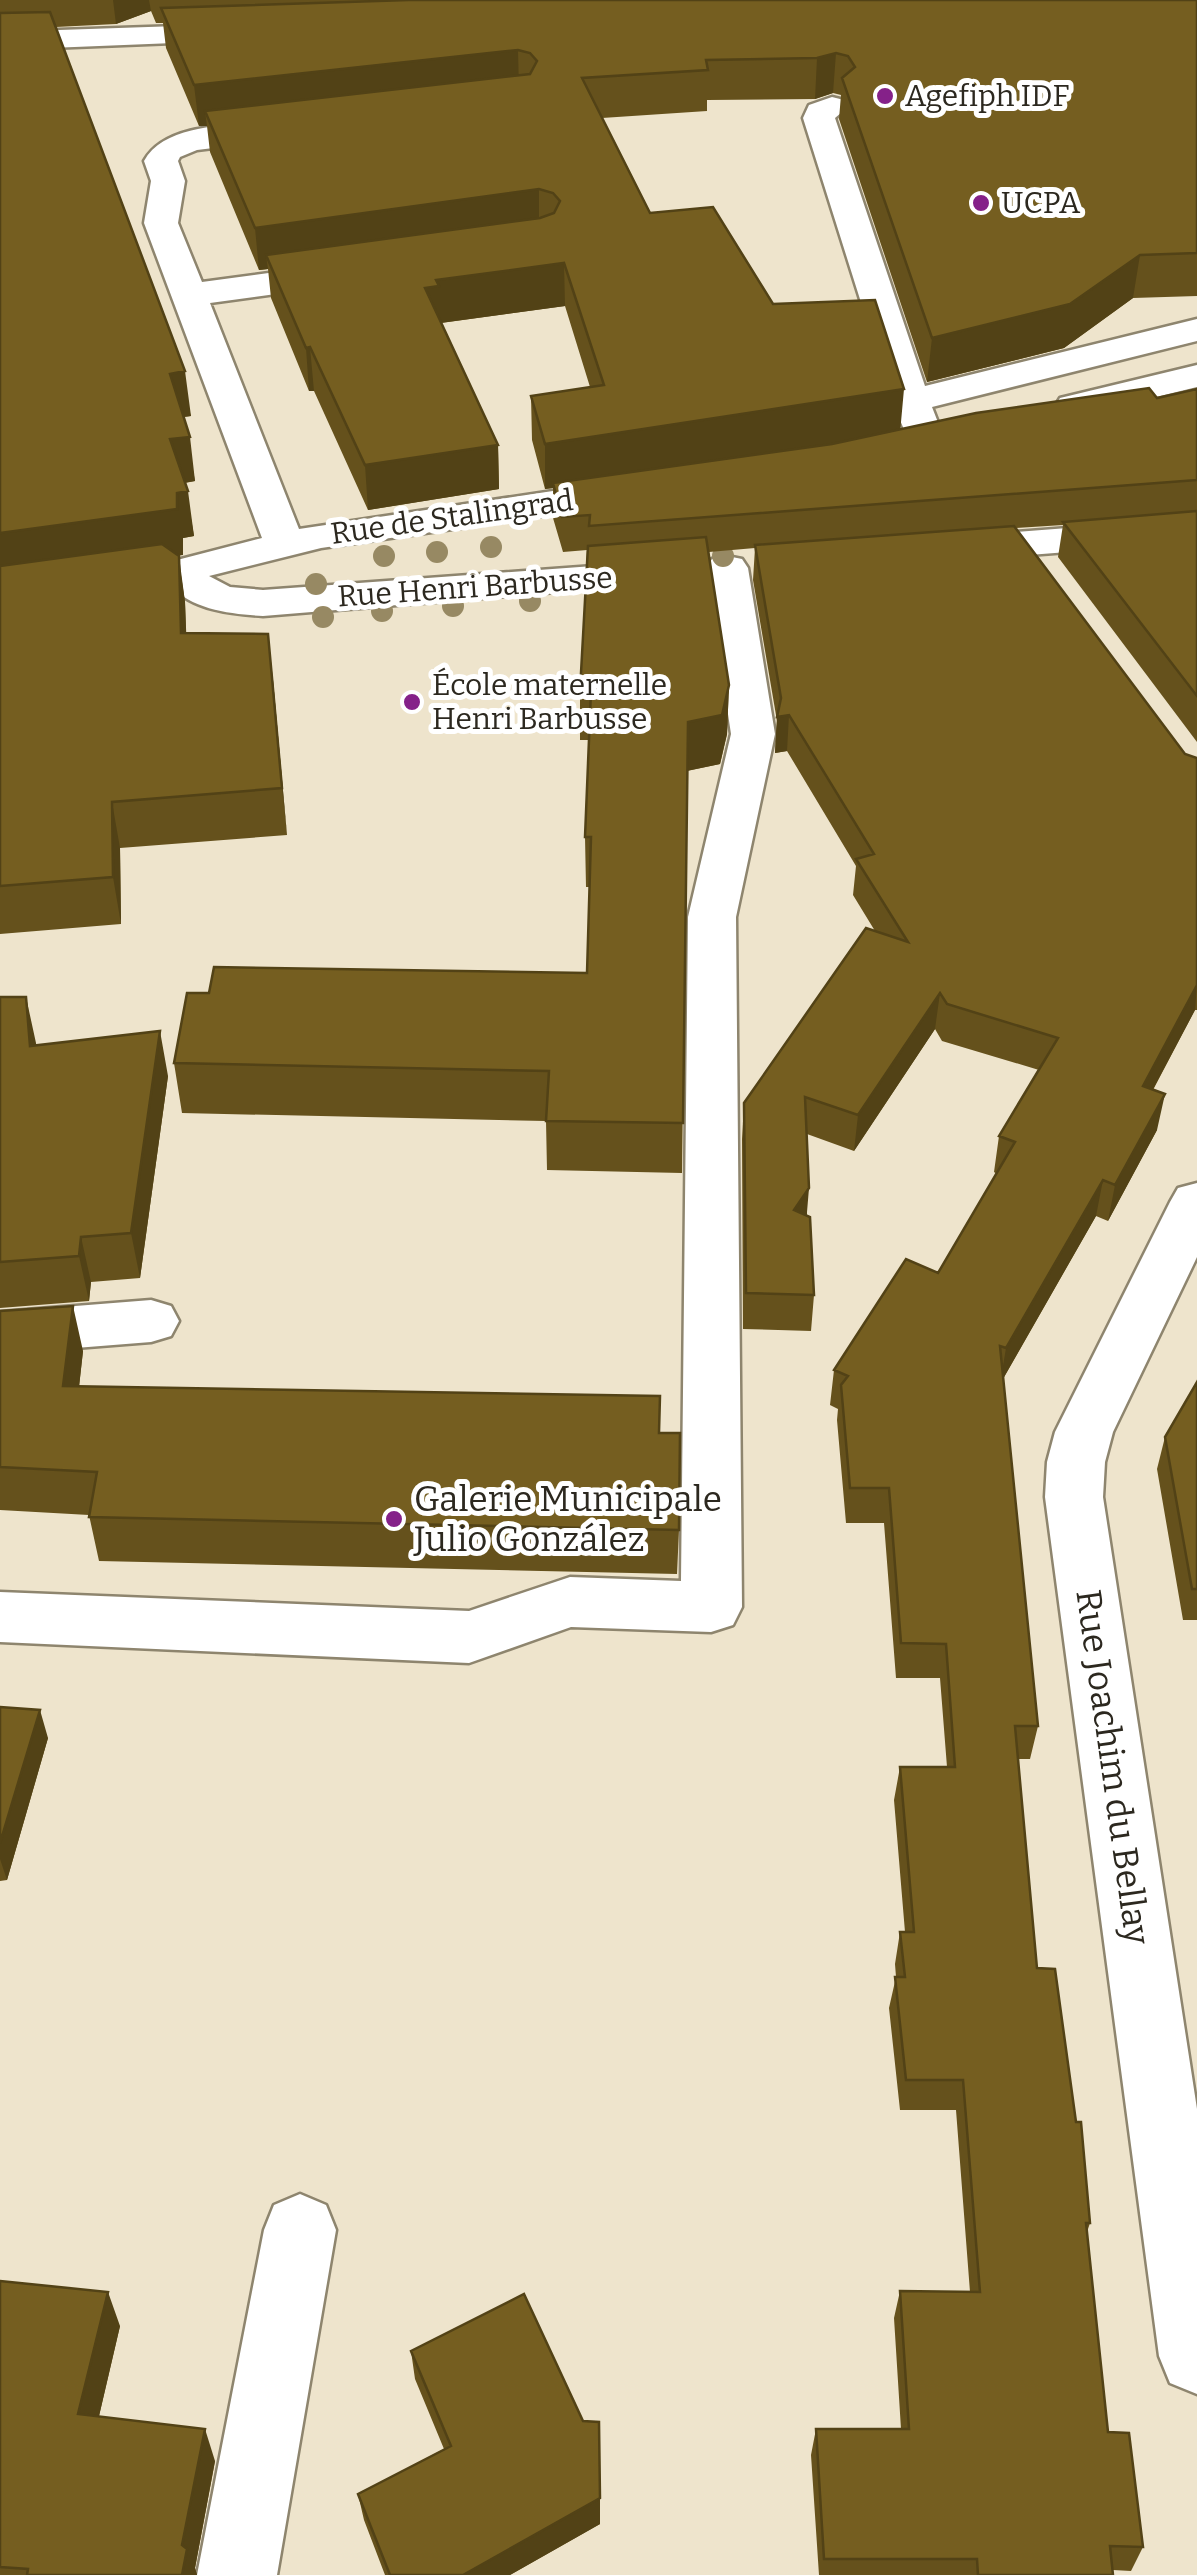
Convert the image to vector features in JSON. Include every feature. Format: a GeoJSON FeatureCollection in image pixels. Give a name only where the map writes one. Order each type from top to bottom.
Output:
{"type":"FeatureCollection","features":[{"type":"Feature","properties":{"kind":"street"},"geometry":{"type":"LineString","coordinates":[[0,41],[276,31]]}},
{"type":"Feature","properties":{"kind":"street"},"geometry":{"type":"LineString","coordinates":[[832,107],[819,118],[911,401],[929,442],[829,258],[829,248],[835,240],[873,233]]}},
{"type":"Feature","properties":{"kind":"street"},"geometry":{"type":"LineString","coordinates":[[284,542],[160,224],[168,181],[161,161],[163,155],[182,143],[308,128]]}},
{"type":"Feature","properties":{"kind":"street"},"geometry":{"type":"LineString","coordinates":[[186,295],[372,270]]}},
{"type":"Feature","properties":{"kind":"street"},"geometry":{"type":"LineString","coordinates":[[911,401],[1197,330]]}},
{"type":"Feature","properties":{"kind":"street"},"geometry":{"type":"LineString","coordinates":[[1041,414],[1197,376]]}},
{"type":"Feature","properties":{"kind":"street","name":"Rue de Stalingrad"},"geometry":{"type":"LineString","coordinates":[[0,596],[181,572],[284,542],[672,485]]}},
{"type":"Feature","properties":{"kind":"street"},"geometry":{"type":"LineString","coordinates":[[904,553],[1197,530]]}},
{"type":"Feature","properties":{"kind":"street"},"geometry":{"type":"LineString","coordinates":[[1022,544],[1056,587]]}},
{"type":"Feature","properties":{"kind":"street","name":"Rue Henri Barbusse"},"geometry":{"type":"LineString","coordinates":[[0,1618],[469,1637],[570,1602],[712,1607],[712,917],[753,734],[747,566],[264,603],[215,596],[187,582],[181,572]]}},
{"type":"Feature","properties":{"kind":"street","name":"Rue Joachim du Bellay"},"geometry":{"type":"LineString","coordinates":[[1197,1202],[1084,1432],[1076,1462],[1074,1496],[1197,2356]]}},
{"type":"Feature","properties":{"kind":"street"},"geometry":{"type":"LineString","coordinates":[[0,1333],[151,1321]]}},
{"type":"Feature","properties":{"kind":"street"},"geometry":{"type":"LineString","coordinates":[[237,2575],[300,2230]]}},
{"type":"Feature","properties":{"kind":"building"},"geometry":{"type":"Polygon","coordinates":[[[409,0],[1197,0],[1197,253],[1140,255],[1070,304],[932,338],[842,78],[855,67],[848,56],[836,53],[817,58],[706,60],[708,70],[582,78],[650,213],[713,207],[773,304],[875,300],[904,389],[545,444],[531,396],[604,385],[564,263],[436,280],[439,286],[425,288],[498,445],[365,465],[310,347],[306,348],[266,255],[540,218],[554,213],[560,201],[553,193],[539,189],[255,228],[205,111],[530,74],[537,61],[530,53],[518,50],[194,85],[161,8],[409,0]]]}},
{"type":"Feature","properties":{"kind":"building"},"geometry":{"type":"Polygon","coordinates":[[[50,12],[185,371],[170,374],[190,437],[170,439],[188,491],[177,493],[177,509],[0,533],[0,13],[50,12]]]}},
{"type":"Feature","properties":{"kind":"building"},"geometry":{"type":"Polygon","coordinates":[[[1149,388],[1157,398],[1197,389],[1197,480],[589,526],[590,515],[562,517],[553,483],[832,444],[976,413],[1149,388]]]}},
{"type":"Feature","properties":{"kind":"building"},"geometry":{"type":"Polygon","coordinates":[[[1197,511],[1197,696],[1063,522],[1197,511]]]}},
{"type":"Feature","properties":{"kind":"building"},"geometry":{"type":"Polygon","coordinates":[[[1014,526],[1185,754],[1197,758],[1197,985],[1143,1086],[1165,1094],[1115,1185],[1103,1180],[1006,1348],[1000,1346],[1038,1726],[1015,1726],[1037,1968],[1055,1969],[1076,2122],[1081,2122],[1090,2223],[1086,2223],[1108,2432],[1129,2433],[1143,2547],[1110,2546],[1113,2575],[978,2575],[977,2559],[824,2559],[816,2429],[909,2429],[900,2291],[980,2292],[963,2080],[906,2080],[895,1977],[905,1977],[900,1932],[914,1932],[900,1767],[955,1767],[946,1644],[901,1643],[889,1488],[850,1488],[841,1385],[848,1376],[834,1370],[906,1259],[938,1273],[1015,1142],[999,1136],[1058,1038],[947,1004],[940,993],[858,1115],[805,1097],[809,1188],[794,1210],[810,1217],[814,1295],[746,1293],[744,1103],[866,928],[908,942],[856,859],[874,854],[789,715],[777,717],[781,698],[755,545],[1014,526]]]}},
{"type":"Feature","properties":{"kind":"building"},"geometry":{"type":"Polygon","coordinates":[[[706,537],[729,685],[722,715],[688,722],[683,1123],[546,1121],[549,1071],[174,1063],[187,993],[209,993],[214,967],[587,973],[591,837],[585,837],[591,691],[580,691],[588,546],[706,537]]]}},
{"type":"Feature","properties":{"kind":"building"},"geometry":{"type":"Polygon","coordinates":[[[162,544],[179,556],[181,633],[268,634],[282,788],[112,802],[113,877],[0,886],[0,566],[162,544]]]}},
{"type":"Feature","properties":{"kind":"building"},"geometry":{"type":"Polygon","coordinates":[[[0,997],[26,997],[30,1046],[160,1031],[131,1233],[81,1237],[79,1256],[0,1262],[0,997]]]}},
{"type":"Feature","properties":{"kind":"building"},"geometry":{"type":"Polygon","coordinates":[[[73,1306],[63,1386],[660,1396],[659,1433],[680,1433],[679,1530],[89,1517],[97,1472],[0,1467],[0,1311],[73,1306]]]}},
{"type":"Feature","properties":{"kind":"building"},"geometry":{"type":"Polygon","coordinates":[[[1197,1382],[1197,1589],[1192,1589],[1165,1437],[1197,1382]]]}},
{"type":"Feature","properties":{"kind":"building"},"geometry":{"type":"Polygon","coordinates":[[[0,1707],[40,1710],[0,1843],[0,1707]]]}},
{"type":"Feature","properties":{"kind":"building"},"geometry":{"type":"Polygon","coordinates":[[[0,2281],[108,2292],[78,2414],[205,2429],[182,2545],[187,2549],[182,2575],[27,2575],[28,2569],[0,2567],[0,2281]]]}},
{"type":"Feature","properties":{"kind":"building"},"geometry":{"type":"Polygon","coordinates":[[[524,2294],[583,2421],[599,2422],[600,2498],[463,2575],[390,2575],[358,2494],[451,2446],[411,2351],[524,2294]]]}},
{"type":"Feature","properties":{"kind":"place","name":"Agefiph IDF"},"geometry":{"type":"Point","coordinates":[885,96]}},
{"type":"Feature","properties":{"kind":"place","name":"UCPA"},"geometry":{"type":"Point","coordinates":[981,203]}},
{"type":"Feature","properties":{"kind":"place","name":"École maternelle Henri Barbusse"},"geometry":{"type":"Point","coordinates":[412,702]}},
{"type":"Feature","properties":{"kind":"place","name":"Galerie Municipale Julio González"},"geometry":{"type":"Point","coordinates":[394,1519]}}]}
